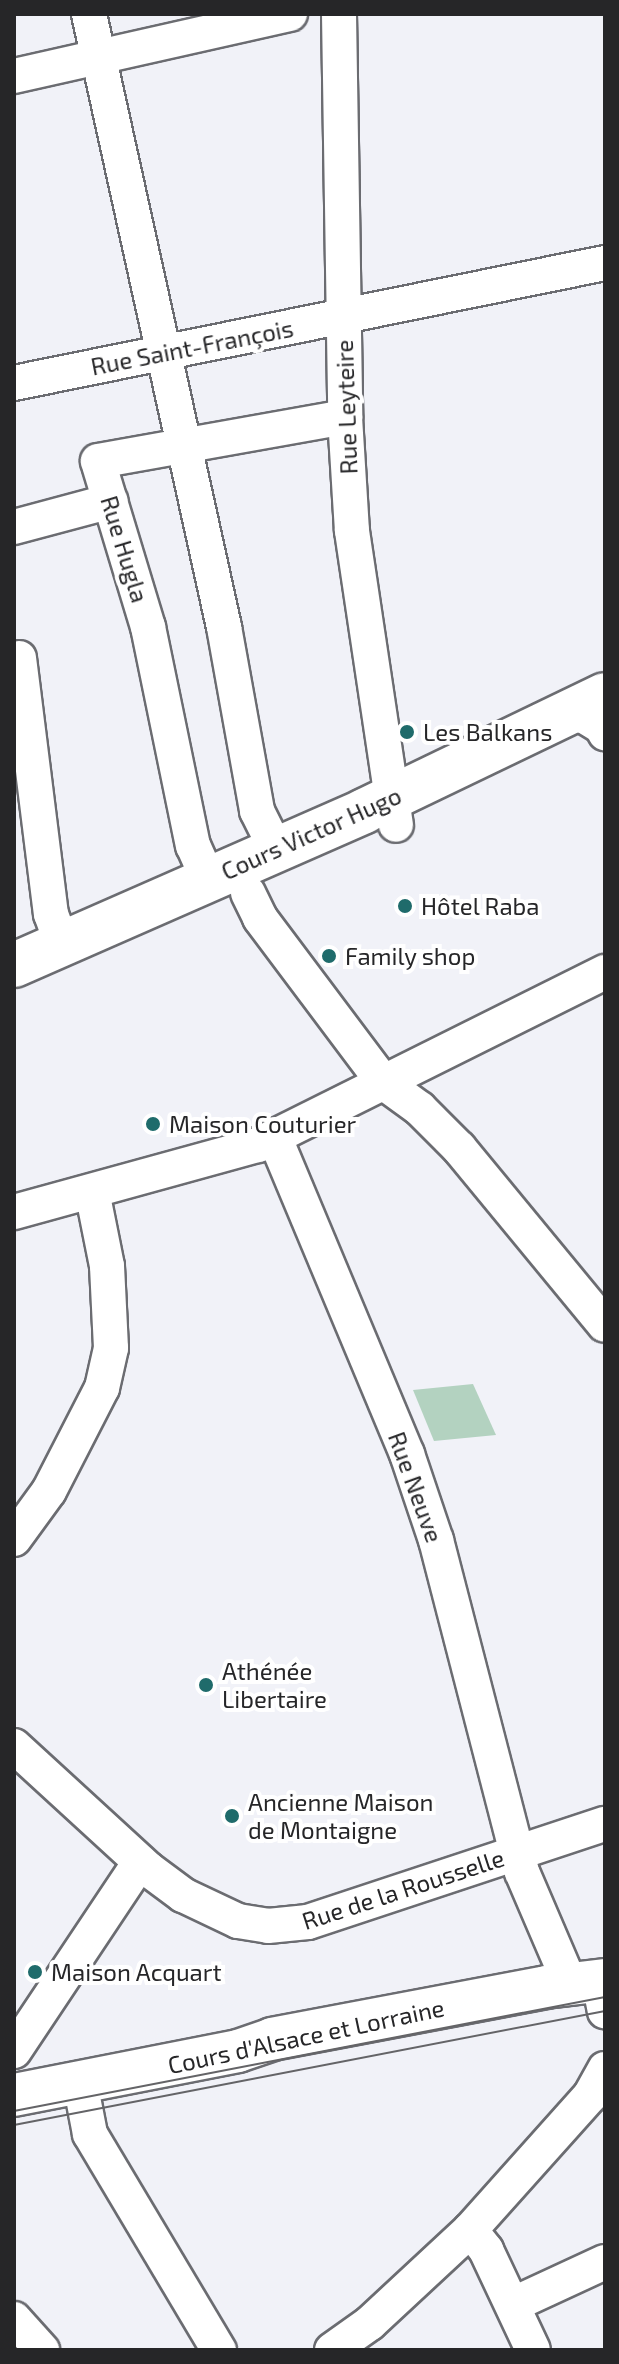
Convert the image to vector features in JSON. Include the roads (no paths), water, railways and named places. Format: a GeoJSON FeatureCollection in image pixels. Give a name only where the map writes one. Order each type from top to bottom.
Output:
{"type":"FeatureCollection","features":[{"type":"Feature","properties":{"kind":"main road","name":"Cours Victor Hugo"},"geometry":{"type":"LineString","coordinates":[[14,996],[228,886],[596,719]]}},
{"type":"Feature","properties":{"kind":"main road","name":"Cours Victor Hugo"},"geometry":{"type":"LineString","coordinates":[[14,965],[62,944],[228,886],[276,849],[393,811]]}},
{"type":"Feature","properties":{"kind":"street"},"geometry":{"type":"LineString","coordinates":[[89,14],[224,627],[257,811],[276,849]]}},
{"type":"Feature","properties":{"kind":"street"},"geometry":{"type":"LineString","coordinates":[[14,76],[290,14]]}},
{"type":"Feature","properties":{"kind":"street","name":"Rue Leyteire"},"geometry":{"type":"LineString","coordinates":[[339,14],[345,417],[352,531],[393,811]]}},
{"type":"Feature","properties":{"kind":"street","name":"Rue Saint-François"},"geometry":{"type":"LineString","coordinates":[[14,383],[605,263]]}},
{"type":"Feature","properties":{"kind":"street","name":"Rue Hugla"},"geometry":{"type":"LineString","coordinates":[[345,417],[98,461],[148,627],[193,846],[260,918],[383,1082],[420,1109],[459,1148],[605,1325]]}},
{"type":"Feature","properties":{"kind":"street"},"geometry":{"type":"LineString","coordinates":[[14,527],[111,501]]}},
{"type":"Feature","properties":{"kind":"street"},"geometry":{"type":"LineString","coordinates":[[19,658],[52,919],[62,944]]}},
{"type":"Feature","properties":{"kind":"street"},"geometry":{"type":"LineString","coordinates":[[14,1212],[201,1164],[258,1145],[605,972]]}},
{"type":"Feature","properties":{"kind":"street","name":"Rue Neuve"},"geometry":{"type":"LineString","coordinates":[[274,1136],[412,1468],[436,1540],[522,1872],[595,1989]]}},
{"type":"Feature","properties":{"kind":"street"},"geometry":{"type":"LineString","coordinates":[[14,1539],[49,1491],[102,1388],[111,1348],[107,1266],[92,1191]]}},
{"type":"Feature","properties":{"kind":"street","name":"Rue de la Rousselle"},"geometry":{"type":"LineString","coordinates":[[14,1746],[140,1862],[183,1895],[238,1921],[282,1926],[308,1922],[605,1824]]}},
{"type":"Feature","properties":{"kind":"street"},"geometry":{"type":"LineString","coordinates":[[14,2051],[140,1862]]}},
{"type":"Feature","properties":{"kind":"street","name":"Cours d'Alsace et Lorraine"},"geometry":{"type":"LineString","coordinates":[[15,2088],[80,2082],[238,2051],[272,2039],[595,1989]]}},
{"type":"Feature","properties":{"kind":"street"},"geometry":{"type":"LineString","coordinates":[[332,2350],[382,2313],[470,2230],[590,2096],[604,2072]]}},
{"type":"Feature","properties":{"kind":"street"},"geometry":{"type":"LineString","coordinates":[[80,2082],[90,2134],[219,2350]]}},
{"type":"Feature","properties":{"kind":"street"},"geometry":{"type":"LineString","coordinates":[[470,2230],[486,2250],[514,2304],[532,2349]]}},
{"type":"Feature","properties":{"kind":"street"},"geometry":{"type":"LineString","coordinates":[[514,2304],[605,2262]]}},
{"type":"Feature","properties":{"kind":"street"},"geometry":{"type":"LineString","coordinates":[[14,2319],[42,2350]]}},
{"type":"Feature","properties":{"kind":"tram line"},"geometry":{"type":"LineString","coordinates":[[14,2111],[605,1997]]}},
{"type":"Feature","properties":{"kind":"tram line"},"geometry":{"type":"LineString","coordinates":[[14,2125],[605,2011]]}},
{"type":"Feature","properties":{"kind":"place","name":"Les Balkans"},"geometry":{"type":"Point","coordinates":[407,732]}},
{"type":"Feature","properties":{"kind":"place","name":"Hôtel Raba"},"geometry":{"type":"Point","coordinates":[405,906]}},
{"type":"Feature","properties":{"kind":"place","name":"Family shop"},"geometry":{"type":"Point","coordinates":[329,956]}},
{"type":"Feature","properties":{"kind":"place","name":"Maison Couturier"},"geometry":{"type":"Point","coordinates":[153,1124]}},
{"type":"Feature","properties":{"kind":"place","name":"Athénée Libertaire"},"geometry":{"type":"Point","coordinates":[206,1685]}},
{"type":"Feature","properties":{"kind":"place","name":"Ancienne Maison de Montaigne"},"geometry":{"type":"Point","coordinates":[232,1816]}},
{"type":"Feature","properties":{"kind":"place","name":"Maison Acquart"},"geometry":{"type":"Point","coordinates":[35,1972]}}]}
